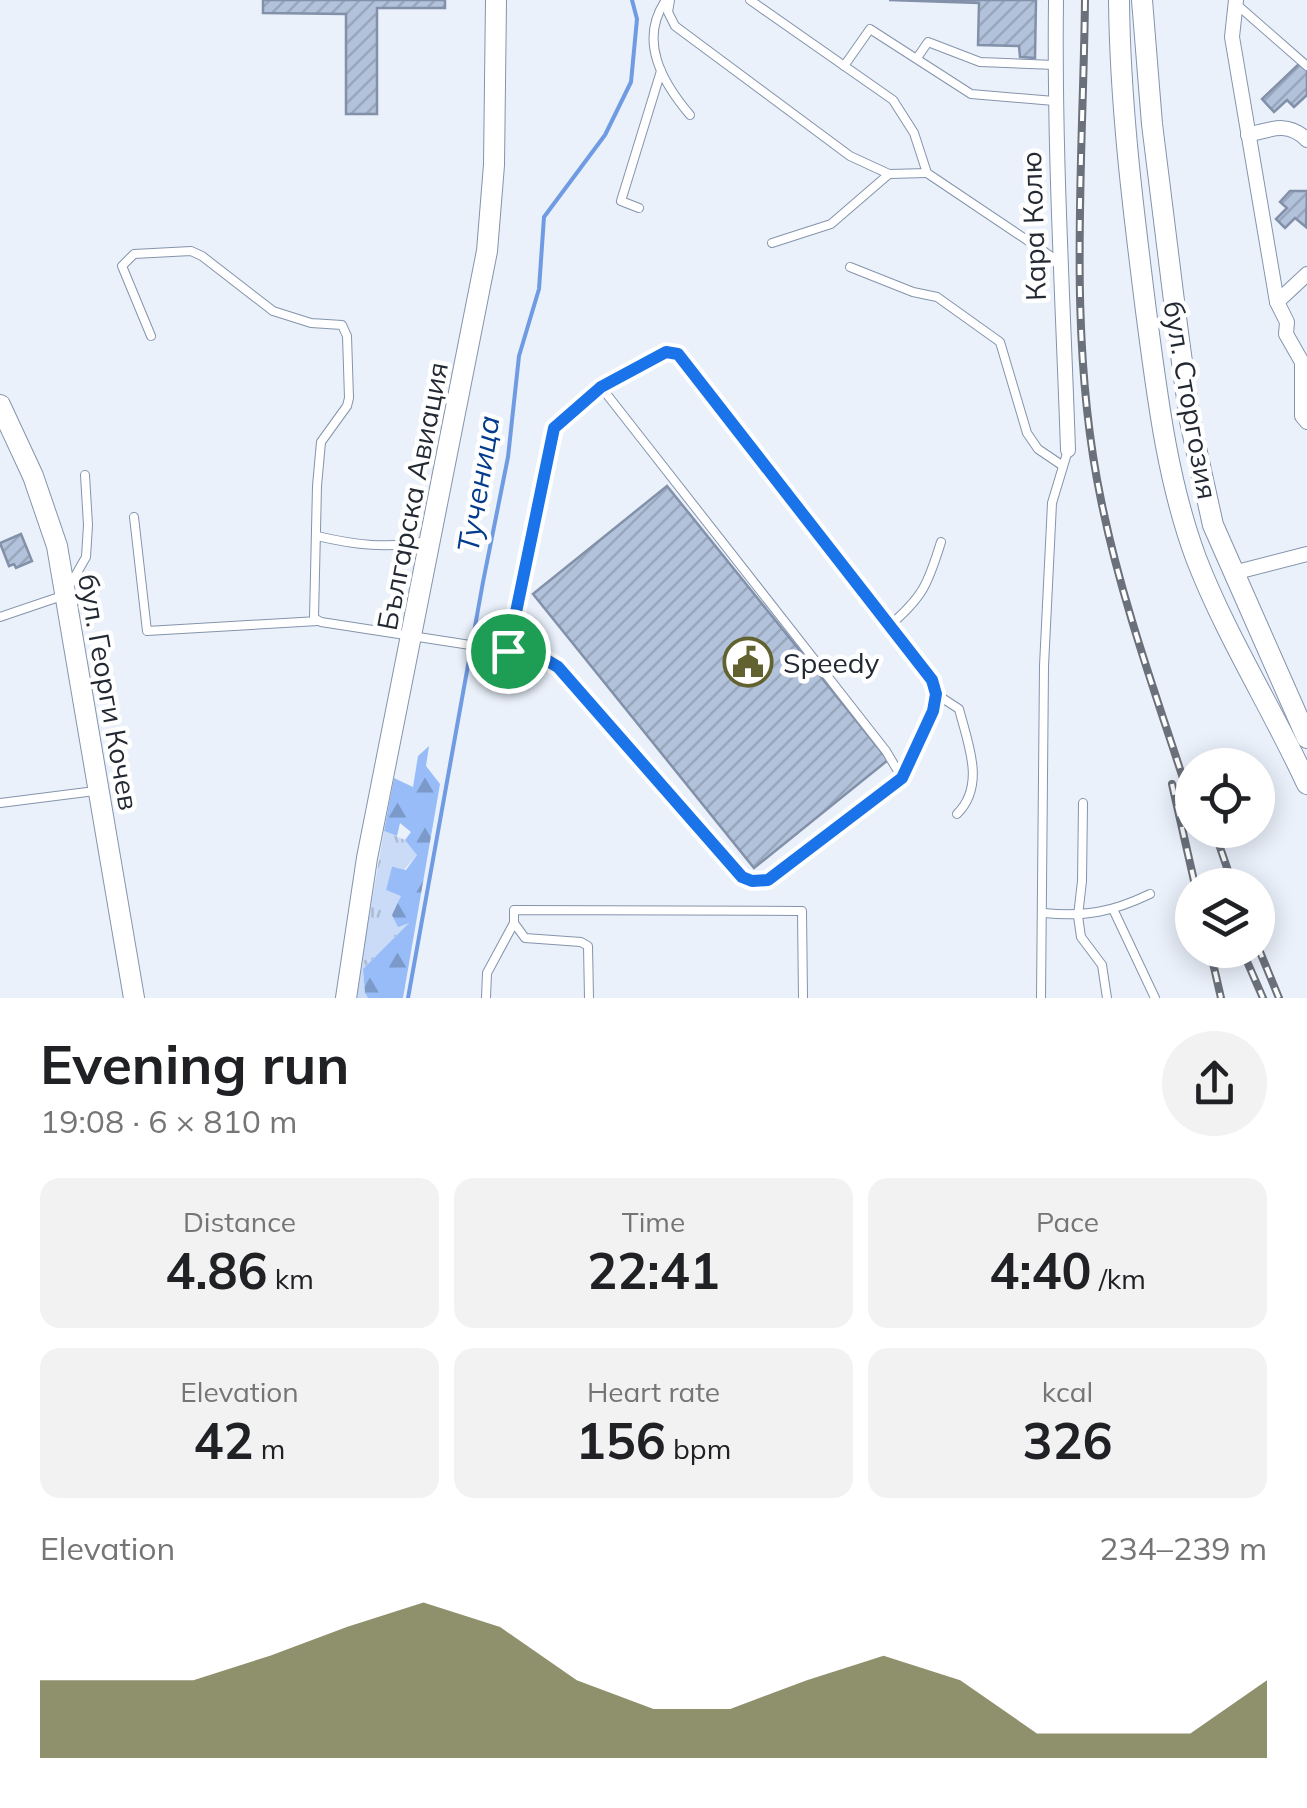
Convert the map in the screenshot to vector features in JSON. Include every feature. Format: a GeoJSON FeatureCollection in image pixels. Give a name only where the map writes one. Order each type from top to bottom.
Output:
{"type":"FeatureCollection","features":[{"type":"Feature","properties":{"kind":"main road","name":"Българска Авиация"},"geometry":{"type":"LineString","coordinates":[[346,998],[367,858],[486,251],[494,166],[496,0]]}},
{"type":"Feature","properties":{"kind":"main road","name":"бул. Сторгозия"},"geometry":{"type":"LineString","coordinates":[[1119,0],[1134,220],[1159,406],[1180,508],[1219,610],[1307,784]]}},
{"type":"Feature","properties":{"kind":"main road","name":"бул. Сторгозия"},"geometry":{"type":"LineString","coordinates":[[1142,0],[1152,124],[1190,421],[1213,525],[1307,738]]}},
{"type":"Feature","properties":{"kind":"main road","name":"бул. Георги Кочев"},"geometry":{"type":"LineString","coordinates":[[0,405],[33,476],[57,546],[134,998]]}},
{"type":"Feature","properties":{"kind":"street","name":"Кара Колю"},"geometry":{"type":"LineString","coordinates":[[1056,0],[1058,261],[1068,450]]}},
{"type":"Feature","properties":{"kind":"street"},"geometry":{"type":"LineString","coordinates":[[1236,2],[1232,37],[1269,261],[1287,322],[1286,334],[1302,362],[1302,416],[1307,422]]}},
{"type":"Feature","properties":{"kind":"street"},"geometry":{"type":"LineString","coordinates":[[1248,135],[1286,126],[1298,130],[1307,140]]}},
{"type":"Feature","properties":{"kind":"street"},"geometry":{"type":"LineString","coordinates":[[1269,261],[1294,286]]}},
{"type":"Feature","properties":{"kind":"street"},"geometry":{"type":"LineString","coordinates":[[1278,302],[1307,274]]}},
{"type":"Feature","properties":{"kind":"street"},"geometry":{"type":"LineString","coordinates":[[1233,574],[1307,554]]}},
{"type":"Feature","properties":{"kind":"lane"},"geometry":{"type":"LineString","coordinates":[[668,0],[655,17],[654,28],[662,71],[665,86],[690,115]]}},
{"type":"Feature","properties":{"kind":"lane"},"geometry":{"type":"LineString","coordinates":[[668,0],[668,12],[675,26],[850,156],[889,174],[927,173],[1058,261]]}},
{"type":"Feature","properties":{"kind":"lane"},"geometry":{"type":"LineString","coordinates":[[750,0],[892,100],[914,133],[927,173]]}},
{"type":"Feature","properties":{"kind":"lane"},"geometry":{"type":"LineString","coordinates":[[1236,2],[1307,66]]}},
{"type":"Feature","properties":{"kind":"lane"},"geometry":{"type":"LineString","coordinates":[[844,66],[870,29],[972,94],[1054,101]]}},
{"type":"Feature","properties":{"kind":"lane"},"geometry":{"type":"LineString","coordinates":[[917,58],[928,42],[980,62],[1055,66]]}},
{"type":"Feature","properties":{"kind":"lane"},"geometry":{"type":"LineString","coordinates":[[639,208],[621,200],[662,71]]}},
{"type":"Feature","properties":{"kind":"lane"},"geometry":{"type":"LineString","coordinates":[[772,243],[831,224],[889,174]]}},
{"type":"Feature","properties":{"kind":"lane"},"geometry":{"type":"LineString","coordinates":[[151,336],[122,266],[134,254],[180,250],[202,256],[273,311],[310,322],[342,325],[347,330],[349,398],[321,442],[313,615],[318,621]]}},
{"type":"Feature","properties":{"kind":"lane"},"geometry":{"type":"LineString","coordinates":[[850,267],[937,297],[1000,342],[1027,433],[1038,449],[1063,466]]}},
{"type":"Feature","properties":{"kind":"lane"},"geometry":{"type":"LineString","coordinates":[[134,517],[147,631],[318,621],[543,658],[558,667],[742,877],[752,881],[777,877],[902,778],[933,711],[936,694],[932,680],[678,354],[666,352],[601,387],[554,428],[508,651]]}},
{"type":"Feature","properties":{"kind":"lane"},"geometry":{"type":"LineString","coordinates":[[601,387],[886,751],[902,778]]}},
{"type":"Feature","properties":{"kind":"lane"},"geometry":{"type":"LineString","coordinates":[[1041,998],[1045,648],[1052,503],[1068,450]]}},
{"type":"Feature","properties":{"kind":"lane"},"geometry":{"type":"LineString","coordinates":[[0,617],[64,595],[86,558],[85,475]]}},
{"type":"Feature","properties":{"kind":"lane"},"geometry":{"type":"LineString","coordinates":[[317,536],[359,546],[397,547],[431,540]]}},
{"type":"Feature","properties":{"kind":"lane"},"geometry":{"type":"LineString","coordinates":[[889,626],[928,585],[940,542]]}},
{"type":"Feature","properties":{"kind":"lane"},"geometry":{"type":"LineString","coordinates":[[936,694],[959,708],[974,770],[968,803],[956,814]]}},
{"type":"Feature","properties":{"kind":"lane"},"geometry":{"type":"LineString","coordinates":[[0,802],[98,790]]}},
{"type":"Feature","properties":{"kind":"lane"},"geometry":{"type":"LineString","coordinates":[[1083,803],[1078,916],[1081,937],[1102,965],[1107,998]]}},
{"type":"Feature","properties":{"kind":"lane"},"geometry":{"type":"LineString","coordinates":[[1044,913],[1078,916],[1113,909],[1150,894]]}},
{"type":"Feature","properties":{"kind":"lane"},"geometry":{"type":"LineString","coordinates":[[1113,909],[1155,998]]}},
{"type":"Feature","properties":{"kind":"lane"},"geometry":{"type":"LineString","coordinates":[[486,998],[487,973],[514,923],[514,910],[802,912],[803,998]]}},
{"type":"Feature","properties":{"kind":"lane"},"geometry":{"type":"LineString","coordinates":[[514,923],[525,938],[581,942],[588,946],[589,998]]}},
{"type":"Feature","properties":{"kind":"green space"},"geometry":{"type":"Polygon","coordinates":[[[429,746],[426,766],[440,784],[403,998],[368,998],[363,969],[409,923],[398,927],[392,915],[401,896],[386,890],[392,867],[406,870],[417,855],[405,840],[411,832],[400,823],[397,836],[384,831],[394,778],[413,787],[418,756],[429,746]]]}},
{"type":"Feature","properties":{"kind":"green space"},"geometry":{"type":"Polygon","coordinates":[[[384,831],[410,842],[417,855],[386,890],[401,895],[398,926],[412,920],[363,969],[368,998],[355,998],[384,831]]]}},
{"type":"Feature","properties":{"kind":"building"},"geometry":{"type":"Polygon","coordinates":[[[263,0],[445,0],[445,8],[377,8],[377,114],[346,114],[346,14],[263,13],[263,0]]]}},
{"type":"Feature","properties":{"kind":"building"},"geometry":{"type":"Polygon","coordinates":[[[889,0],[1036,0],[1035,58],[1020,57],[1019,46],[978,45],[979,3],[889,0]]]}},
{"type":"Feature","properties":{"kind":"building"},"geometry":{"type":"Polygon","coordinates":[[[1301,62],[1307,68],[1307,95],[1294,107],[1287,100],[1274,112],[1262,99],[1301,62]]]}},
{"type":"Feature","properties":{"kind":"building"},"geometry":{"type":"Polygon","coordinates":[[[1290,191],[1307,191],[1306,227],[1295,218],[1285,228],[1276,219],[1287,208],[1280,202],[1290,191]]]}},
{"type":"Feature","properties":{"kind":"building"},"geometry":{"type":"Polygon","coordinates":[[[667,486],[888,760],[754,868],[533,594],[667,486]]]}},
{"type":"Feature","properties":{"kind":"building"},"geometry":{"type":"Polygon","coordinates":[[[21,534],[32,561],[16,568],[14,564],[9,566],[0,543],[21,534]]]}},
{"type":"Feature","properties":{"kind":"waterway","name":"Тученица"},"geometry":{"type":"LineString","coordinates":[[408,998],[508,457],[519,356],[539,289],[544,217],[605,135],[631,82],[637,19],[632,0]]}},
{"type":"Feature","properties":{"kind":"railway"},"geometry":{"type":"LineString","coordinates":[[1085,0],[1080,314],[1090,439],[1120,578],[1175,754]]}},
{"type":"Feature","properties":{"kind":"railway"},"geometry":{"type":"LineString","coordinates":[[1172,784],[1191,868]]}},
{"type":"Feature","properties":{"kind":"railway"},"geometry":{"type":"LineString","coordinates":[[1220,848],[1227,868]]}},
{"type":"Feature","properties":{"kind":"railway"},"geometry":{"type":"LineString","coordinates":[[1214,968],[1221,998]]}},
{"type":"Feature","properties":{"kind":"railway"},"geometry":{"type":"LineString","coordinates":[[1250,968],[1263,998]]}},
{"type":"Feature","properties":{"kind":"railway"},"geometry":{"type":"LineString","coordinates":[[1267,968],[1279,998]]}},
{"type":"Feature","properties":{"kind":"place","name":"Speedy"},"geometry":{"type":"Point","coordinates":[748,662]}},
{"type":"Feature","properties":{"kind":"route"},"geometry":{"type":"LineString","coordinates":[[666,352],[678,354],[932,680],[936,694],[933,711],[902,778],[777,877],[761,882],[742,877],[558,667],[543,658],[508,651],[554,428],[601,387],[666,352]]}}]}
